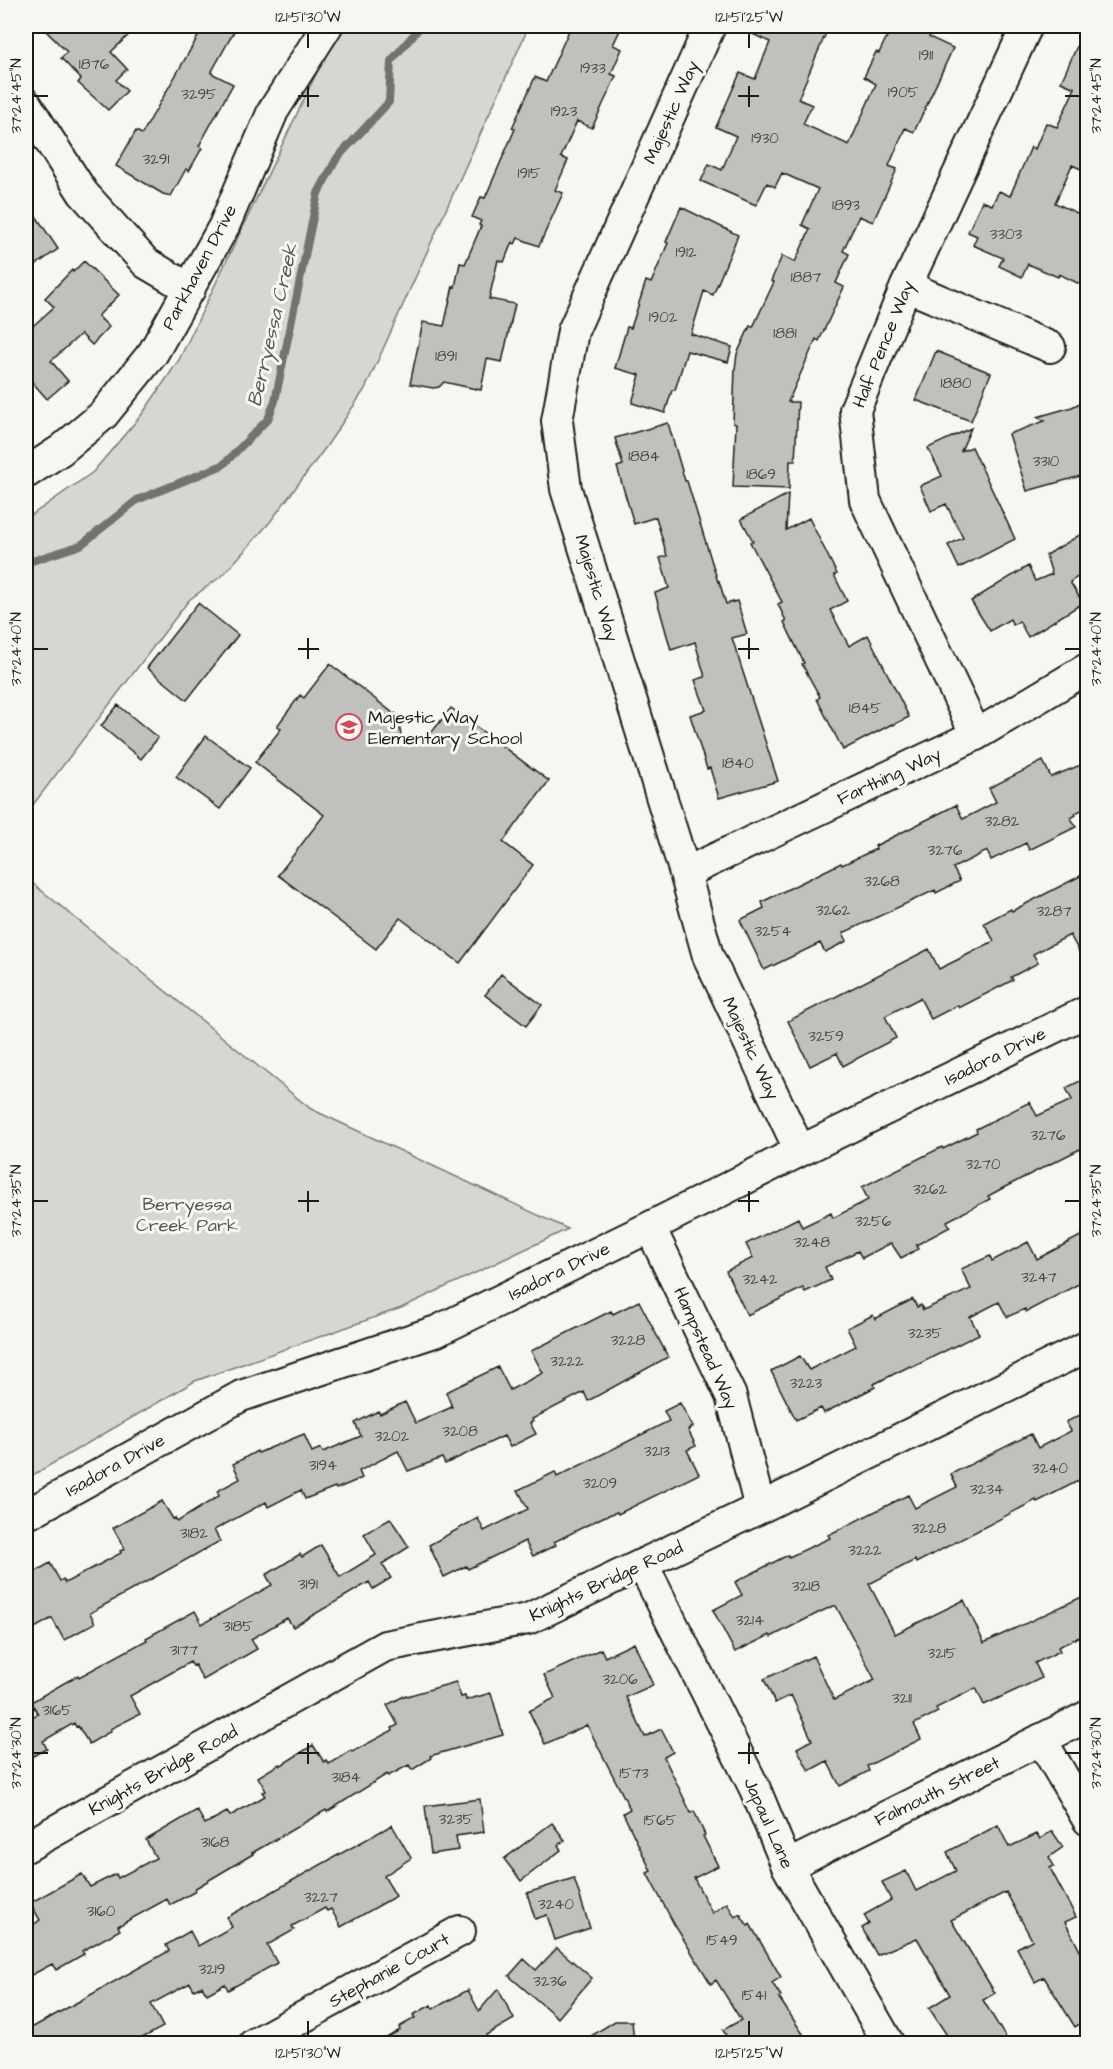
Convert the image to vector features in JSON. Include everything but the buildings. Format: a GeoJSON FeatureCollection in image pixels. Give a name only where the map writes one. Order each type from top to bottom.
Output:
{"type":"FeatureCollection","features":[{"type":"Feature","properties":{"kind":"street","name":"Parkhaven Drive"},"geometry":{"type":"LineString","coordinates":[[26,473],[61,450],[103,415],[153,352],[224,226],[273,111],[327,26]]}},
{"type":"Feature","properties":{"kind":"street","name":"Majestic Way"},"geometry":{"type":"LineString","coordinates":[[711,26],[573,331],[557,421],[566,489],[685,873],[708,956],[800,1151]]}},
{"type":"Feature","properties":{"kind":"street","name":"Half Pence Way"},"geometry":{"type":"LineString","coordinates":[[976,735],[865,500],[855,410],[906,286],[1027,26]]}},
{"type":"Feature","properties":{"kind":"street"},"geometry":{"type":"LineString","coordinates":[[26,104],[83,194],[146,263],[190,288]]}},
{"type":"Feature","properties":{"kind":"street"},"geometry":{"type":"LineString","coordinates":[[906,286],[1050,347]]}},
{"type":"Feature","properties":{"kind":"street","name":"Farthing Way"},"geometry":{"type":"LineString","coordinates":[[685,873],[976,735],[1088,668]]}},
{"type":"Feature","properties":{"kind":"street","name":"Isadora Drive"},"geometry":{"type":"LineString","coordinates":[[26,1515],[241,1396],[437,1331],[1088,1011]]}},
{"type":"Feature","properties":{"kind":"street","name":"Hampstead Way"},"geometry":{"type":"LineString","coordinates":[[650,1227],[731,1396],[760,1508]]}},
{"type":"Feature","properties":{"kind":"street","name":"Knights Bridge Road"},"geometry":{"type":"LineString","coordinates":[[26,1847],[385,1646],[528,1619],[760,1508],[1088,1346]]}},
{"type":"Feature","properties":{"kind":"street","name":"Japaul Lane"},"geometry":{"type":"LineString","coordinates":[[643,1565],[755,1789],[787,1866],[889,2043]]}},
{"type":"Feature","properties":{"kind":"street","name":"Falmouth Street"},"geometry":{"type":"LineString","coordinates":[[787,1866],[1088,1716]]}},
{"type":"Feature","properties":{"kind":"street"},"geometry":{"type":"LineString","coordinates":[[1041,1739],[1088,1820]]}},
{"type":"Feature","properties":{"kind":"street","name":"Stephanie Court"},"geometry":{"type":"LineString","coordinates":[[254,2043],[460,1931]]}},
{"type":"Feature","properties":{"kind":"green space"},"geometry":{"type":"Polygon","coordinates":[[[339,26],[529,26],[365,389],[326,447],[270,522],[224,574],[189,600],[26,814],[26,519],[93,472],[143,413],[179,360],[339,26]]]}},
{"type":"Feature","properties":{"kind":"green space","name":"Berryessa Creek Park"},"geometry":{"type":"Polygon","coordinates":[[[26,878],[311,1109],[568,1229],[401,1308],[195,1381],[26,1479],[26,878]]]}},
{"type":"Feature","properties":{"kind":"waterway","name":"Berryessa Creek"},"geometry":{"type":"LineString","coordinates":[[26,563],[81,545],[137,500],[223,465],[268,419],[275,401],[318,193],[337,158],[389,102],[391,61],[421,26]]}},
{"type":"Feature","properties":{"kind":"place","name":"Majestic Way Elementary School"},"geometry":{"type":"Point","coordinates":[349,727]}}]}
